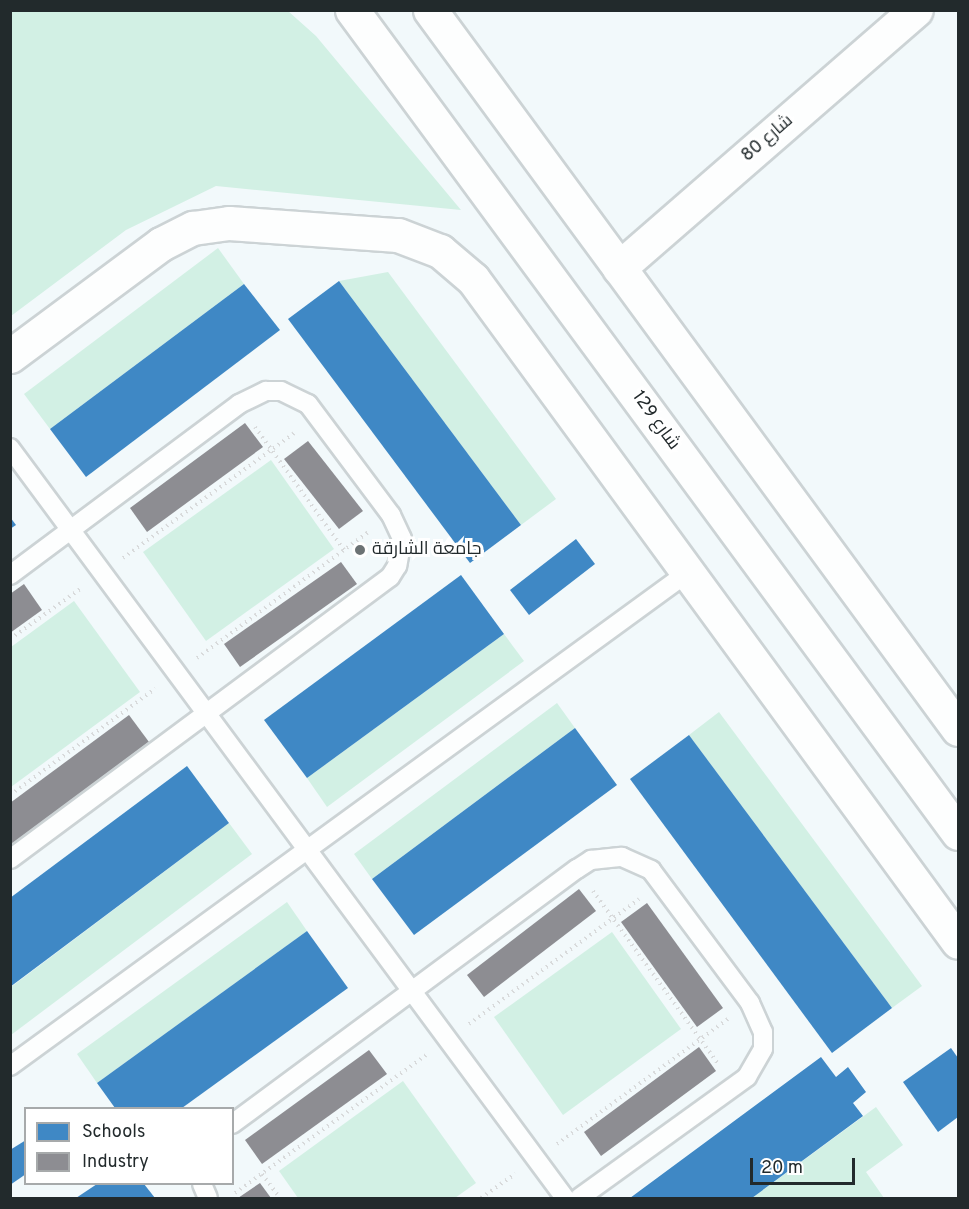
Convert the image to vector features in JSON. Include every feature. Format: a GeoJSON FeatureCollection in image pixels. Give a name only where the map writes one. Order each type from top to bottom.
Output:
{"type":"FeatureCollection","features":[{"type":"Feature","properties":{"kind":"street","name":"شارع 129"},"geometry":{"type":"LineString","coordinates":[[352,10],[958,833]]}},
{"type":"Feature","properties":{"kind":"street"},"geometry":{"type":"LineString","coordinates":[[430,10],[958,729]]}},
{"type":"Feature","properties":{"kind":"street","name":"شارع 80"},"geometry":{"type":"LineString","coordinates":[[619,267],[916,10]]}},
{"type":"Feature","properties":{"kind":"street"},"geometry":{"type":"LineString","coordinates":[[10,356],[161,244],[193,228],[229,223],[398,235],[420,241],[440,251],[473,279],[958,942]]}},
{"type":"Feature","properties":{"kind":"lane"},"geometry":{"type":"LineString","coordinates":[[10,575],[239,404],[266,391],[281,391],[296,395],[317,417],[391,515],[402,539],[398,566],[390,577],[10,859]]}},
{"type":"Feature","properties":{"kind":"lane"},"geometry":{"type":"LineString","coordinates":[[10,448],[565,1198]]}},
{"type":"Feature","properties":{"kind":"lane"},"geometry":{"type":"LineString","coordinates":[[10,1066],[687,573]]}},
{"type":"Feature","properties":{"kind":"lane"},"geometry":{"type":"LineString","coordinates":[[234,1123],[577,869],[591,860],[622,857],[651,870],[750,1003],[764,1032],[763,1049],[758,1064],[734,1086],[579,1198]]}},
{"type":"Feature","properties":{"kind":"path"},"geometry":{"type":"LineString","coordinates":[[239,404],[344,550]]}},
{"type":"Feature","properties":{"kind":"path"},"geometry":{"type":"LineString","coordinates":[[10,639],[317,417]]}},
{"type":"Feature","properties":{"kind":"path"},"geometry":{"type":"LineString","coordinates":[[10,795],[391,515]]}},
{"type":"Feature","properties":{"kind":"path"},"geometry":{"type":"LineString","coordinates":[[577,869],[734,1086]]}},
{"type":"Feature","properties":{"kind":"path"},"geometry":{"type":"LineString","coordinates":[[481,1198],[750,1003]]}},
{"type":"Feature","properties":{"kind":"path"},"geometry":{"type":"LineString","coordinates":[[262,1174],[279,1198]]}},
{"type":"Feature","properties":{"kind":"green space"},"geometry":{"type":"Polygon","coordinates":[[[11,10],[288,11],[316,36],[461,210],[216,186],[126,230],[11,316],[11,10]]]}},
{"type":"Feature","properties":{"kind":"green space"},"geometry":{"type":"Polygon","coordinates":[[[218,248],[244,284],[50,429],[24,394],[218,248]]]}},
{"type":"Feature","properties":{"kind":"green space"},"geometry":{"type":"Polygon","coordinates":[[[388,272],[556,499],[521,525],[339,281],[388,272]]]}},
{"type":"Feature","properties":{"kind":"green space"},"geometry":{"type":"Polygon","coordinates":[[[271,460],[334,549],[206,641],[143,552],[271,460]]]}},
{"type":"Feature","properties":{"kind":"green space"},"geometry":{"type":"Polygon","coordinates":[[[74,601],[140,692],[11,787],[11,647],[74,601]]]}},
{"type":"Feature","properties":{"kind":"green space"},"geometry":{"type":"Polygon","coordinates":[[[504,634],[524,661],[327,807],[307,778],[504,634]]]}},
{"type":"Feature","properties":{"kind":"green space"},"geometry":{"type":"Polygon","coordinates":[[[557,703],[575,728],[372,879],[354,854],[557,703]]]}},
{"type":"Feature","properties":{"kind":"green space"},"geometry":{"type":"Polygon","coordinates":[[[719,712],[922,986],[892,1008],[689,735],[719,712]]]}},
{"type":"Feature","properties":{"kind":"green space"},"geometry":{"type":"Polygon","coordinates":[[[229,823],[252,854],[11,1035],[11,987],[229,823]]]}},
{"type":"Feature","properties":{"kind":"green space"},"geometry":{"type":"Polygon","coordinates":[[[287,902],[307,931],[97,1083],[77,1054],[287,902]]]}},
{"type":"Feature","properties":{"kind":"green space"},"geometry":{"type":"Polygon","coordinates":[[[612,932],[681,1029],[563,1115],[494,1017],[612,932]]]}},
{"type":"Feature","properties":{"kind":"green space"},"geometry":{"type":"Polygon","coordinates":[[[403,1081],[476,1183],[455,1198],[298,1198],[279,1171],[403,1081]]]}},
{"type":"Feature","properties":{"kind":"green space"},"geometry":{"type":"Polygon","coordinates":[[[876,1107],[903,1145],[866,1172],[884,1198],[752,1198],[876,1107]]]}},
{"type":"Feature","properties":{"kind":"building: Schools"},"geometry":{"type":"Polygon","coordinates":[[[339,281],[521,525],[470,563],[288,319],[339,281]]]}},
{"type":"Feature","properties":{"kind":"building: Schools"},"geometry":{"type":"Polygon","coordinates":[[[244,284],[280,330],[86,477],[50,429],[244,284]]]}},
{"type":"Feature","properties":{"kind":"building: Schools"},"geometry":{"type":"Polygon","coordinates":[[[10,517],[16,525],[10,529],[10,517]]]}},
{"type":"Feature","properties":{"kind":"building: Schools"},"geometry":{"type":"Polygon","coordinates":[[[576,539],[595,564],[529,615],[510,590],[576,539]]]}},
{"type":"Feature","properties":{"kind":"building: Schools"},"geometry":{"type":"Polygon","coordinates":[[[461,575],[504,634],[307,778],[264,720],[461,575]]]}},
{"type":"Feature","properties":{"kind":"building: Schools"},"geometry":{"type":"Polygon","coordinates":[[[575,728],[617,785],[414,935],[372,879],[575,728]]]}},
{"type":"Feature","properties":{"kind":"building: Schools"},"geometry":{"type":"Polygon","coordinates":[[[689,735],[892,1008],[832,1053],[630,779],[689,735]]]}},
{"type":"Feature","properties":{"kind":"building: Schools"},"geometry":{"type":"Polygon","coordinates":[[[187,766],[229,823],[10,987],[10,898],[187,766]]]}},
{"type":"Feature","properties":{"kind":"building: Schools"},"geometry":{"type":"Polygon","coordinates":[[[307,931],[348,988],[183,1107],[114,1107],[97,1083],[307,931]]]}},
{"type":"Feature","properties":{"kind":"building: Schools"},"geometry":{"type":"Polygon","coordinates":[[[951,1048],[958,1058],[958,1117],[938,1132],[903,1082],[951,1048]]]}},
{"type":"Feature","properties":{"kind":"building: Schools"},"geometry":{"type":"Polygon","coordinates":[[[821,1057],[836,1077],[848,1067],[866,1092],[853,1103],[863,1116],[752,1198],[630,1198],[821,1057]]]}},
{"type":"Feature","properties":{"kind":"building: Schools"},"geometry":{"type":"Polygon","coordinates":[[[24,1141],[24,1175],[10,1185],[10,1150],[24,1141]]]}},
{"type":"Feature","properties":{"kind":"building: Schools"},"geometry":{"type":"Polygon","coordinates":[[[96,1185],[145,1185],[155,1198],[76,1198],[96,1185]]]}},
{"type":"Feature","properties":{"kind":"building: Industry"},"geometry":{"type":"Polygon","coordinates":[[[245,423],[263,447],[147,532],[130,508],[245,423]]]}},
{"type":"Feature","properties":{"kind":"building: Industry"},"geometry":{"type":"Polygon","coordinates":[[[308,441],[363,511],[339,529],[284,459],[308,441]]]}},
{"type":"Feature","properties":{"kind":"building: Industry"},"geometry":{"type":"Polygon","coordinates":[[[341,562],[357,584],[240,667],[224,644],[341,562]]]}},
{"type":"Feature","properties":{"kind":"building: Industry"},"geometry":{"type":"Polygon","coordinates":[[[24,584],[42,610],[10,633],[10,594],[24,584]]]}},
{"type":"Feature","properties":{"kind":"building: Industry"},"geometry":{"type":"Polygon","coordinates":[[[129,715],[149,742],[10,846],[10,803],[129,715]]]}},
{"type":"Feature","properties":{"kind":"building: Industry"},"geometry":{"type":"Polygon","coordinates":[[[579,889],[596,911],[484,997],[467,975],[579,889]]]}},
{"type":"Feature","properties":{"kind":"building: Industry"},"geometry":{"type":"Polygon","coordinates":[[[647,903],[723,1008],[697,1027],[621,922],[647,903]]]}},
{"type":"Feature","properties":{"kind":"building: Industry"},"geometry":{"type":"Polygon","coordinates":[[[699,1047],[716,1071],[601,1156],[584,1132],[699,1047]]]}},
{"type":"Feature","properties":{"kind":"building: Industry"},"geometry":{"type":"Polygon","coordinates":[[[369,1050],[387,1074],[262,1164],[245,1140],[369,1050]]]}},
{"type":"Feature","properties":{"kind":"building: Industry"},"geometry":{"type":"Polygon","coordinates":[[[260,1183],[271,1198],[238,1198],[260,1183]]]}},
{"type":"Feature","properties":{"kind":"place","name":"جامعة الشارقة"},"geometry":{"type":"Point","coordinates":[360,550]}}]}
